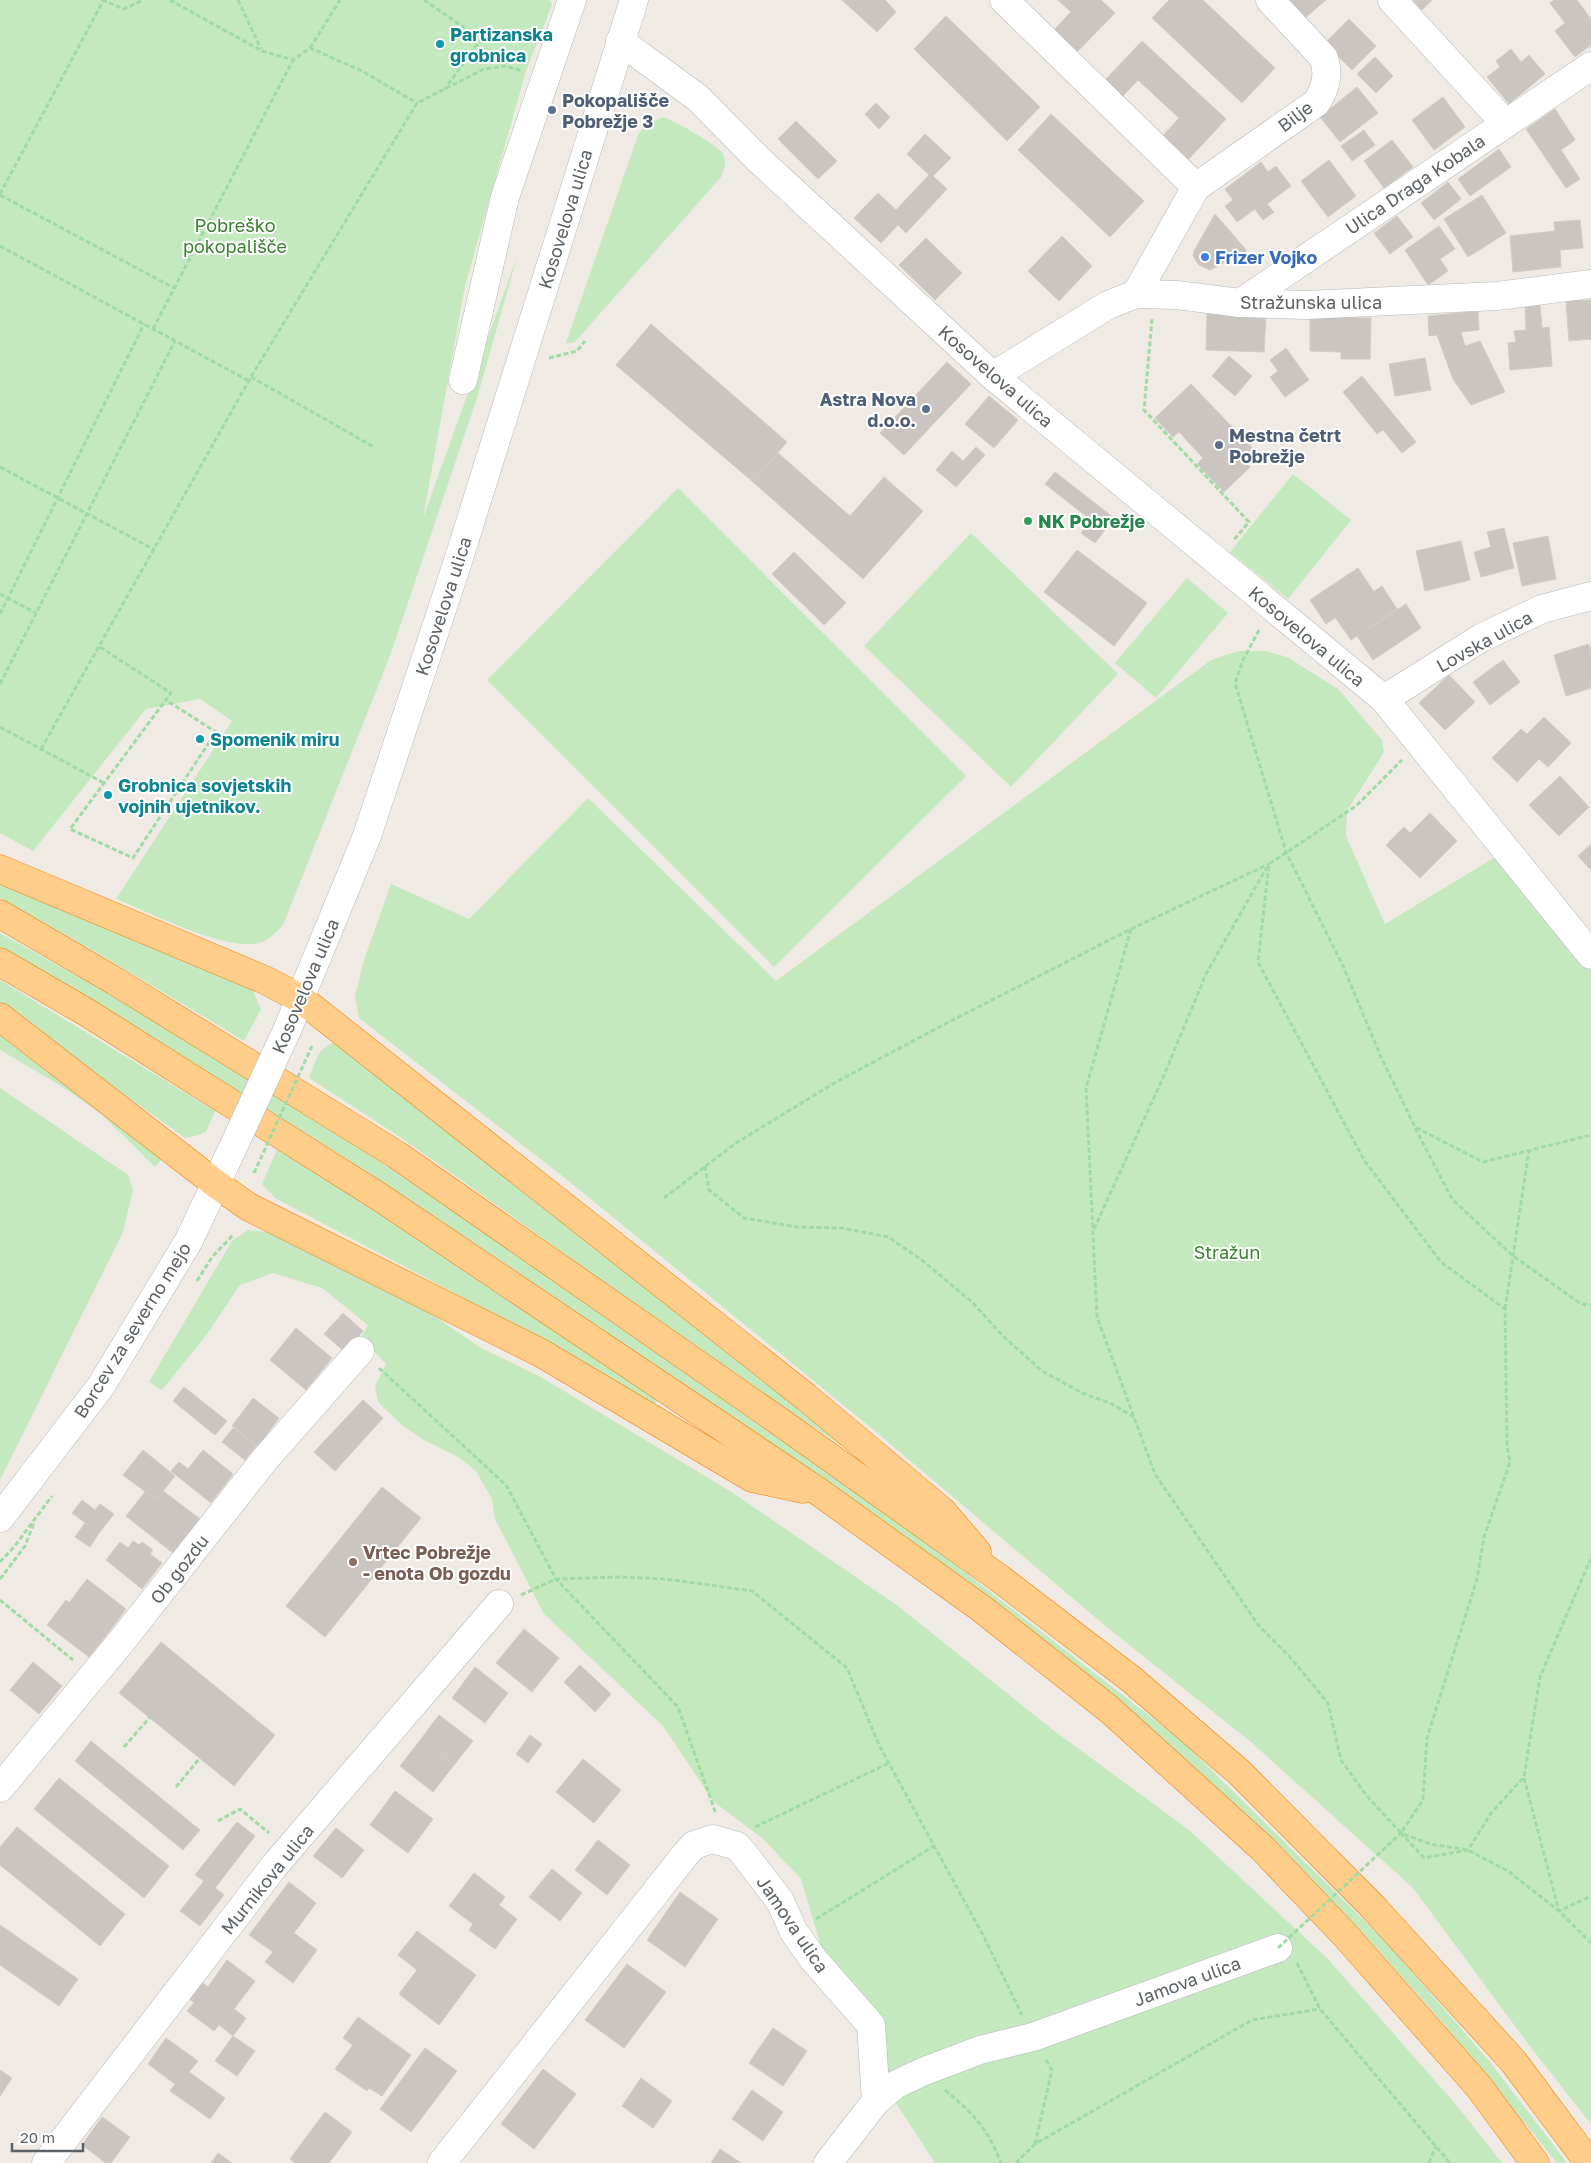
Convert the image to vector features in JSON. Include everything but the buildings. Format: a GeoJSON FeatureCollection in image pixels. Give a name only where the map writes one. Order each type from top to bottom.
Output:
{"type":"FeatureCollection","features":[{"type":"Feature","properties":{"kind":"highway"},"geometry":{"type":"LineString","coordinates":[[0,869],[265,980],[300,999],[806,1397],[942,1511],[999,1578]]}},
{"type":"Feature","properties":{"kind":"highway"},"geometry":{"type":"LineString","coordinates":[[0,914],[115,981],[397,1155],[786,1426],[999,1578],[1131,1679],[1240,1773],[1372,1906],[1512,2061],[1589,2163]]}},
{"type":"Feature","properties":{"kind":"highway"},"geometry":{"type":"LineString","coordinates":[[0,962],[86,1012],[378,1196],[819,1492],[982,1609],[1110,1710],[1262,1848],[1345,1935],[1479,2087],[1535,2163]]}},
{"type":"Feature","properties":{"kind":"highway"},"geometry":{"type":"LineString","coordinates":[[0,1017],[216,1184],[249,1207],[541,1353],[752,1478],[819,1492]]}},
{"type":"Feature","properties":{"kind":"street"},"geometry":{"type":"LineString","coordinates":[[463,380],[505,197],[572,0]]}},
{"type":"Feature","properties":{"kind":"street","name":"Kosovelova ulica"},"geometry":{"type":"LineString","coordinates":[[230,1156],[288,1028],[367,836],[458,561],[634,0]]}},
{"type":"Feature","properties":{"kind":"street"},"geometry":{"type":"LineString","coordinates":[[1004,0],[1196,187]]}},
{"type":"Feature","properties":{"kind":"street","name":"Bilje"},"geometry":{"type":"LineString","coordinates":[[1145,295],[1196,187],[1316,103],[1325,86],[1327,68],[1324,58],[1270,0]]}},
{"type":"Feature","properties":{"kind":"street"},"geometry":{"type":"LineString","coordinates":[[1392,0],[1506,123]]}},
{"type":"Feature","properties":{"kind":"street","name":"Kosovelova ulica"},"geometry":{"type":"LineString","coordinates":[[620,41],[698,98],[757,158],[993,376],[1384,700],[1591,955]]}},
{"type":"Feature","properties":{"kind":"street","name":"Ulica Draga Kobala"},"geometry":{"type":"LineString","coordinates":[[1240,303],[1591,66]]}},
{"type":"Feature","properties":{"kind":"street","name":"Stražunska ulica"},"geometry":{"type":"LineString","coordinates":[[993,376],[1108,305],[1145,295],[1177,295],[1240,303],[1308,305],[1497,296],[1591,284]]}},
{"type":"Feature","properties":{"kind":"street","name":"Lovska ulica"},"geometry":{"type":"LineString","coordinates":[[1384,700],[1482,638],[1542,609],[1591,596]]}},
{"type":"Feature","properties":{"kind":"street","name":"Borcev za severno mejo"},"geometry":{"type":"LineString","coordinates":[[0,1518],[101,1386],[188,1242],[230,1156]]}},
{"type":"Feature","properties":{"kind":"street","name":"Ob gozdu"},"geometry":{"type":"LineString","coordinates":[[0,1788],[93,1676],[266,1458],[360,1351]]}},
{"type":"Feature","properties":{"kind":"street","name":"Murnikova ulica"},"geometry":{"type":"LineString","coordinates":[[49,2162],[288,1849],[499,1604]]}},
{"type":"Feature","properties":{"kind":"street"},"geometry":{"type":"LineString","coordinates":[[442,2163],[685,1855],[702,1841],[713,1839],[725,1841]]}},
{"type":"Feature","properties":{"kind":"street","name":"Jamova ulica"},"geometry":{"type":"LineString","coordinates":[[725,1841],[737,1846],[750,1862],[780,1901],[794,1932],[814,1960],[871,2025],[876,2101]]}},
{"type":"Feature","properties":{"kind":"street","name":"Jamova ulica"},"geometry":{"type":"LineString","coordinates":[[876,2101],[895,2085],[922,2072],[980,2050],[1033,2037],[1287,1949]]}},
{"type":"Feature","properties":{"kind":"street"},"geometry":{"type":"LineString","coordinates":[[828,2163],[876,2101]]}},
{"type":"Feature","properties":{"kind":"path"},"geometry":{"type":"LineString","coordinates":[[143,0],[124,9],[102,0],[0,195],[174,288]]}},
{"type":"Feature","properties":{"kind":"path"},"geometry":{"type":"LineString","coordinates":[[170,0],[262,50],[293,60]]}},
{"type":"Feature","properties":{"kind":"path"},"geometry":{"type":"LineString","coordinates":[[238,0],[262,50]]}},
{"type":"Feature","properties":{"kind":"path"},"geometry":{"type":"LineString","coordinates":[[153,329],[293,60],[310,48],[340,0]]}},
{"type":"Feature","properties":{"kind":"path"},"geometry":{"type":"LineString","coordinates":[[424,0],[481,40],[444,89]]}},
{"type":"Feature","properties":{"kind":"path"},"geometry":{"type":"LineString","coordinates":[[310,48],[360,70],[417,103]]}},
{"type":"Feature","properties":{"kind":"path"},"geometry":{"type":"LineString","coordinates":[[41,749],[251,377],[417,103],[484,69],[505,66],[526,72]]}},
{"type":"Feature","properties":{"kind":"path"},"geometry":{"type":"LineString","coordinates":[[0,246],[249,381]]}},
{"type":"Feature","properties":{"kind":"path"},"geometry":{"type":"LineString","coordinates":[[1145,295],[1144,410],[1249,522],[1216,561]]}},
{"type":"Feature","properties":{"kind":"path"},"geometry":{"type":"LineString","coordinates":[[0,614],[144,324]]}},
{"type":"Feature","properties":{"kind":"path"},"geometry":{"type":"LineString","coordinates":[[0,684],[175,341]]}},
{"type":"Feature","properties":{"kind":"path"},"geometry":{"type":"LineString","coordinates":[[549,358],[577,351],[586,341]]}},
{"type":"Feature","properties":{"kind":"path"},"geometry":{"type":"LineString","coordinates":[[251,377],[374,447]]}},
{"type":"Feature","properties":{"kind":"path"},"geometry":{"type":"LineString","coordinates":[[0,467],[155,550]]}},
{"type":"Feature","properties":{"kind":"path"},"geometry":{"type":"LineString","coordinates":[[0,594],[36,613]]}},
{"type":"Feature","properties":{"kind":"path"},"geometry":{"type":"LineString","coordinates":[[1276,610],[1259,631],[1243,660],[1235,684],[1286,852],[1343,966],[1381,1056],[1452,1199],[1513,1256],[1581,1304],[1591,1305]]}},
{"type":"Feature","properties":{"kind":"path"},"geometry":{"type":"LineString","coordinates":[[100,647],[171,693],[70,829],[133,858],[216,732],[166,700]]}},
{"type":"Feature","properties":{"kind":"path"},"geometry":{"type":"LineString","coordinates":[[0,728],[104,783]]}},
{"type":"Feature","properties":{"kind":"path"},"geometry":{"type":"LineString","coordinates":[[664,1198],[736,1143],[836,1082],[1132,929],[1269,864],[1356,806],[1418,744]]}},
{"type":"Feature","properties":{"kind":"path"},"geometry":{"type":"LineString","coordinates":[[1094,1230],[1162,1080],[1206,974],[1269,864]]}},
{"type":"Feature","properties":{"kind":"path"},"geometry":{"type":"LineString","coordinates":[[1269,864],[1258,962],[1364,1160],[1441,1262],[1504,1309]]}},
{"type":"Feature","properties":{"kind":"path"},"geometry":{"type":"LineString","coordinates":[[1132,929],[1086,1088],[1097,1317],[1155,1474],[1259,1626],[1290,1657],[1328,1703],[1341,1760],[1366,1796],[1424,1858],[1468,1850],[1491,1813],[1524,1777]]}},
{"type":"Feature","properties":{"kind":"path"},"geometry":{"type":"LineString","coordinates":[[254,1173],[312,1046]]}},
{"type":"Feature","properties":{"kind":"path"},"geometry":{"type":"LineString","coordinates":[[1415,1127],[1483,1162],[1591,1136]]}},
{"type":"Feature","properties":{"kind":"path"},"geometry":{"type":"LineString","coordinates":[[1450,2163],[1320,2009],[1287,1949],[1401,1833],[1423,1800],[1427,1738],[1477,1578],[1484,1537],[1510,1462],[1504,1309],[1529,1150]]}},
{"type":"Feature","properties":{"kind":"path"},"geometry":{"type":"LineString","coordinates":[[705,1166],[709,1190],[744,1218],[797,1226],[842,1228],[888,1238],[923,1261],[972,1302],[1003,1336],[1042,1372],[1082,1393],[1110,1402],[1134,1417]]}},
{"type":"Feature","properties":{"kind":"path"},"geometry":{"type":"LineString","coordinates":[[360,1351],[506,1485],[556,1579],[678,1707],[725,1841],[889,1763]]}},
{"type":"Feature","properties":{"kind":"path"},"geometry":{"type":"LineString","coordinates":[[0,1579],[26,1546],[34,1520]]}},
{"type":"Feature","properties":{"kind":"path"},"geometry":{"type":"LineString","coordinates":[[1559,1911],[1524,1777],[1540,1677],[1591,1558]]}},
{"type":"Feature","properties":{"kind":"path"},"geometry":{"type":"LineString","coordinates":[[499,1604],[556,1579],[619,1577],[666,1579],[752,1591],[847,1668],[879,1745],[984,1937],[1033,2037],[1052,2070],[1035,2144]]}},
{"type":"Feature","properties":{"kind":"path"},"geometry":{"type":"LineString","coordinates":[[0,1600],[93,1676]]}},
{"type":"Feature","properties":{"kind":"path"},"geometry":{"type":"LineString","coordinates":[[124,1747],[150,1717]]}},
{"type":"Feature","properties":{"kind":"path"},"geometry":{"type":"LineString","coordinates":[[176,1787],[199,1759]]}},
{"type":"Feature","properties":{"kind":"path"},"geometry":{"type":"LineString","coordinates":[[218,1821],[240,1808],[288,1849]]}},
{"type":"Feature","properties":{"kind":"path"},"geometry":{"type":"LineString","coordinates":[[1401,1833],[1430,1844],[1468,1850],[1508,1871],[1559,1911],[1591,1943]]}},
{"type":"Feature","properties":{"kind":"path"},"geometry":{"type":"LineString","coordinates":[[794,1932],[934,1846]]}},
{"type":"Feature","properties":{"kind":"path"},"geometry":{"type":"LineString","coordinates":[[1559,1911],[1591,1896]]}},
{"type":"Feature","properties":{"kind":"path"},"geometry":{"type":"LineString","coordinates":[[1016,2163],[1035,2144],[1252,2020],[1320,2009]]}},
{"type":"Feature","properties":{"kind":"path"},"geometry":{"type":"LineString","coordinates":[[922,2072],[967,2107],[993,2141],[1001,2163]]}},
{"type":"Feature","properties":{"kind":"path"},"geometry":{"type":"LineString","coordinates":[[1429,2163],[1436,2146]]}},
{"type":"Feature","properties":{"kind":"green space","name":"Pobreško pokopališče"},"geometry":{"type":"Polygon","coordinates":[[[0,0],[550,0],[552,5],[526,71],[465,286],[423,518],[518,254],[477,398],[390,656],[283,925],[263,942],[244,944],[207,936],[116,899],[232,721],[200,699],[146,709],[33,851],[0,833],[0,0]]]}},
{"type":"Feature","properties":{"kind":"green space"},"geometry":{"type":"Polygon","coordinates":[[[663,117],[696,134],[723,154],[725,163],[721,177],[574,343],[566,343],[638,135],[645,125],[663,117]]]}},
{"type":"Feature","properties":{"kind":"green space"},"geometry":{"type":"Polygon","coordinates":[[[1293,474],[1351,520],[1288,599],[1230,552],[1293,474]]]}},
{"type":"Feature","properties":{"kind":"green space"},"geometry":{"type":"Polygon","coordinates":[[[678,488],[966,776],[774,967],[487,680],[678,488]]]}},
{"type":"Feature","properties":{"kind":"green space"},"geometry":{"type":"Polygon","coordinates":[[[971,533],[1118,674],[1011,787],[864,646],[971,533]]]}},
{"type":"Feature","properties":{"kind":"green space"},"geometry":{"type":"Polygon","coordinates":[[[1187,578],[1228,613],[1156,698],[1115,663],[1187,578]]]}},
{"type":"Feature","properties":{"kind":"green space","name":"Stražun"},"geometry":{"type":"Polygon","coordinates":[[[1238,651],[1266,651],[1287,657],[1338,689],[1382,740],[1384,752],[1347,811],[1346,836],[1385,924],[1497,856],[1591,947],[1591,2124],[1532,2049],[1413,1888],[1251,1742],[1108,1628],[875,1431],[565,1178],[359,1018],[355,997],[363,963],[391,884],[469,919],[588,798],[776,981],[1211,660],[1238,651]]]}},
{"type":"Feature","properties":{"kind":"green space"},"geometry":{"type":"Polygon","coordinates":[[[0,881],[242,982],[253,991],[261,1009],[244,1041],[106,958],[0,898],[0,881]]]}},
{"type":"Feature","properties":{"kind":"green space"},"geometry":{"type":"Polygon","coordinates":[[[0,933],[154,1019],[369,1154],[595,1309],[934,1548],[1183,1742],[1387,1943],[1490,2062],[1567,2163],[1557,2163],[1443,2023],[1365,1935],[1301,1873],[658,1368],[347,1159],[92,1000],[0,948],[0,933]]]}},
{"type":"Feature","properties":{"kind":"green space"},"geometry":{"type":"Polygon","coordinates":[[[0,980],[215,1111],[206,1132],[185,1138],[0,1005],[0,980]]]}},
{"type":"Feature","properties":{"kind":"green space"},"geometry":{"type":"Polygon","coordinates":[[[0,1031],[165,1156],[155,1167],[100,1113],[58,1084],[0,1050],[0,1031]]]}},
{"type":"Feature","properties":{"kind":"green space"},"geometry":{"type":"Polygon","coordinates":[[[338,1041],[896,1482],[655,1321],[547,1241],[400,1137],[309,1078],[316,1059],[322,1051],[338,1041]]]}},
{"type":"Feature","properties":{"kind":"green space"},"geometry":{"type":"Polygon","coordinates":[[[0,1088],[128,1175],[133,1190],[123,1232],[0,1480],[0,1088]]]}},
{"type":"Feature","properties":{"kind":"green space"},"geometry":{"type":"Polygon","coordinates":[[[278,1147],[658,1400],[654,1405],[564,1351],[275,1198],[262,1184],[278,1147]]]}},
{"type":"Feature","properties":{"kind":"green space"},"geometry":{"type":"Polygon","coordinates":[[[248,1230],[267,1232],[309,1245],[424,1309],[481,1348],[541,1377],[733,1493],[898,1606],[1053,1730],[1189,1830],[1328,1959],[1458,2107],[1502,2163],[935,2163],[874,2069],[830,1977],[801,1879],[762,1838],[714,1802],[663,1726],[544,1614],[495,1519],[492,1499],[476,1471],[460,1458],[422,1439],[402,1425],[378,1402],[375,1386],[386,1364],[361,1338],[368,1325],[322,1288],[273,1273],[240,1285],[207,1334],[162,1390],[149,1382],[232,1241],[248,1230]]]}},
{"type":"Feature","properties":{"kind":"place","name":"Partizanska grobnica"},"geometry":{"type":"Point","coordinates":[440,44]}},
{"type":"Feature","properties":{"kind":"place","name":"Pokopališče Pobrežje 3"},"geometry":{"type":"Point","coordinates":[552,110]}},
{"type":"Feature","properties":{"kind":"place","name":"Frizer Vojko"},"geometry":{"type":"Point","coordinates":[1205,257]}},
{"type":"Feature","properties":{"kind":"place","name":"Astra Nova d.o.o."},"geometry":{"type":"Point","coordinates":[926,409]}},
{"type":"Feature","properties":{"kind":"place","name":"Mestna četrt Pobrežje"},"geometry":{"type":"Point","coordinates":[1219,445]}},
{"type":"Feature","properties":{"kind":"place","name":"NK Pobrežje"},"geometry":{"type":"Point","coordinates":[1028,521]}},
{"type":"Feature","properties":{"kind":"place","name":"Spomenik miru"},"geometry":{"type":"Point","coordinates":[200,739]}},
{"type":"Feature","properties":{"kind":"place","name":"Grobnica sovjetskih vojnih ujetnikov."},"geometry":{"type":"Point","coordinates":[108,795]}},
{"type":"Feature","properties":{"kind":"place","name":"Vrtec Pobrežje - enota Ob gozdu"},"geometry":{"type":"Point","coordinates":[353,1562]}}]}
